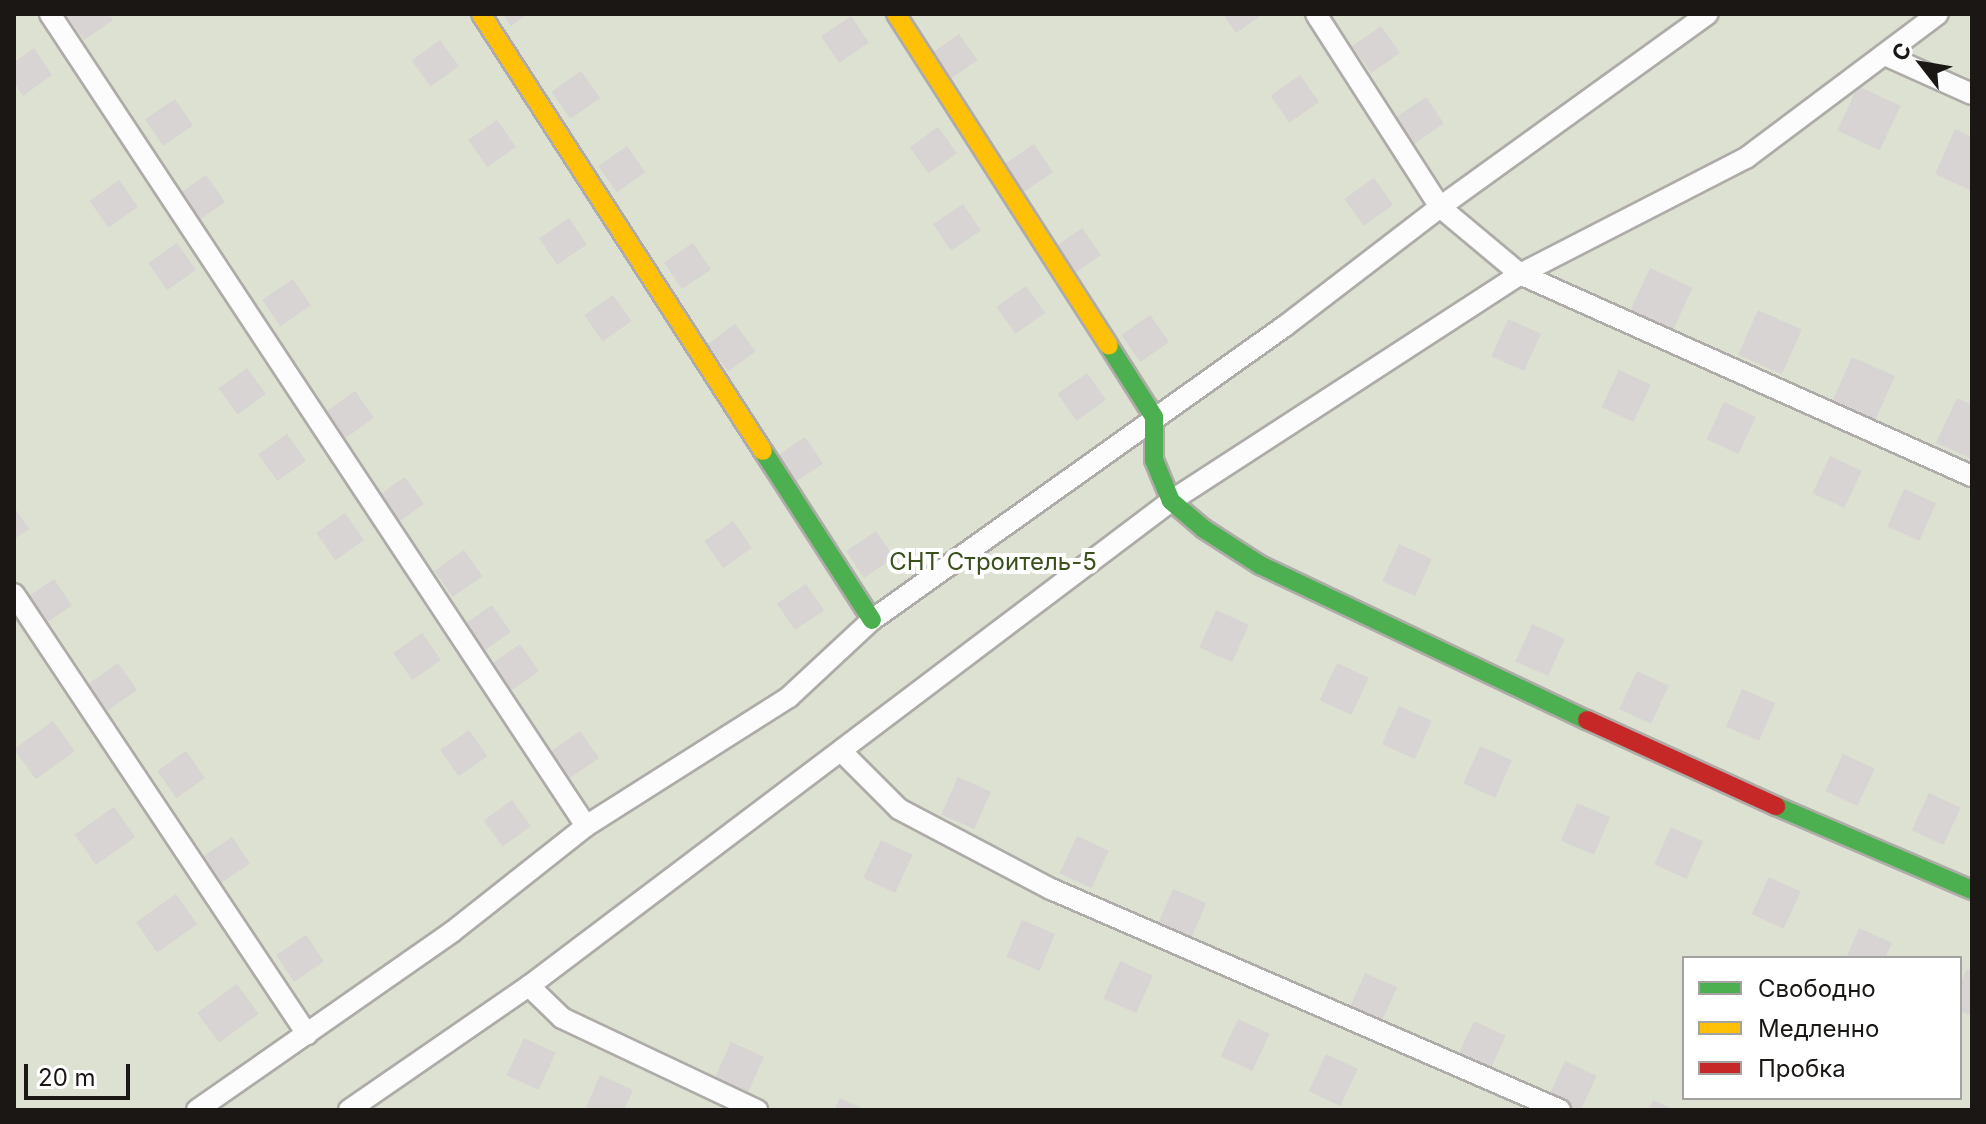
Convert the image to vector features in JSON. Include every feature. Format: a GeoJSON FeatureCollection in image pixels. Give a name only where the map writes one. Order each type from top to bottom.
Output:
{"type":"FeatureCollection","features":[{"type":"Feature","properties":{"kind":"street"},"geometry":{"type":"LineString","coordinates":[[481,14],[872,620]]}},
{"type":"Feature","properties":{"kind":"street"},"geometry":{"type":"LineString","coordinates":[[896,14],[1154,417],[1154,460],[1171,501],[1260,565],[1691,769],[1972,890]]}},
{"type":"Feature","properties":{"kind":"lane"},"geometry":{"type":"LineString","coordinates":[[50,14],[586,826]]}},
{"type":"Feature","properties":{"kind":"lane"},"geometry":{"type":"LineString","coordinates":[[1316,14],[1440,207],[1520,274],[1972,476]]}},
{"type":"Feature","properties":{"kind":"lane"},"geometry":{"type":"LineString","coordinates":[[197,1110],[452,932],[586,826],[789,697],[872,620],[1285,326],[1440,207],[1708,14]]}},
{"type":"Feature","properties":{"kind":"lane"},"geometry":{"type":"LineString","coordinates":[[349,1110],[529,986],[1171,501],[1520,274],[1746,158],[1887,56],[1938,14]]}},
{"type":"Feature","properties":{"kind":"lane"},"geometry":{"type":"LineString","coordinates":[[1887,56],[1972,94]]}},
{"type":"Feature","properties":{"kind":"lane"},"geometry":{"type":"LineString","coordinates":[[14,594],[307,1034]]}},
{"type":"Feature","properties":{"kind":"lane"},"geometry":{"type":"LineString","coordinates":[[842,752],[899,809],[1051,889],[1560,1110]]}},
{"type":"Feature","properties":{"kind":"lane"},"geometry":{"type":"LineString","coordinates":[[529,986],[562,1018],[757,1110]]}},
{"type":"Feature","properties":{"kind":"green space","name":"СНТ Строитель-5"},"geometry":{"type":"Polygon","coordinates":[[[14,14],[1972,14],[1972,1110],[14,1110],[14,14]]]}},
{"type":"Feature","properties":{"kind":"building"},"geometry":{"type":"Polygon","coordinates":[[[66,14],[109,14],[113,20],[84,40],[66,14]]]}},
{"type":"Feature","properties":{"kind":"building"},"geometry":{"type":"Polygon","coordinates":[[[503,14],[528,14],[511,26],[503,14]]]}},
{"type":"Feature","properties":{"kind":"building"},"geometry":{"type":"Polygon","coordinates":[[[1223,14],[1263,14],[1236,33],[1223,14]]]}},
{"type":"Feature","properties":{"kind":"building"},"geometry":{"type":"Polygon","coordinates":[[[851,16],[869,43],[839,63],[821,36],[851,16]]]}},
{"type":"Feature","properties":{"kind":"building"},"geometry":{"type":"Polygon","coordinates":[[[1381,26],[1400,53],[1371,73],[1352,46],[1381,26]]]}},
{"type":"Feature","properties":{"kind":"building"},"geometry":{"type":"Polygon","coordinates":[[[959,34],[977,60],[948,81],[930,55],[959,34]]]}},
{"type":"Feature","properties":{"kind":"building"},"geometry":{"type":"Polygon","coordinates":[[[440,40],[459,66],[430,86],[412,61],[440,40]]]}},
{"type":"Feature","properties":{"kind":"building"},"geometry":{"type":"Polygon","coordinates":[[[34,48],[52,75],[23,96],[14,82],[14,62],[34,48]]]}},
{"type":"Feature","properties":{"kind":"building"},"geometry":{"type":"Polygon","coordinates":[[[581,71],[600,98],[570,119],[552,92],[581,71]]]}},
{"type":"Feature","properties":{"kind":"building"},"geometry":{"type":"Polygon","coordinates":[[[1300,75],[1319,102],[1289,123],[1271,96],[1300,75]]]}},
{"type":"Feature","properties":{"kind":"building"},"geometry":{"type":"Polygon","coordinates":[[[1858,86],[1901,106],[1880,150],[1837,130],[1858,86]]]}},
{"type":"Feature","properties":{"kind":"building"},"geometry":{"type":"Polygon","coordinates":[[[1426,97],[1444,124],[1414,144],[1396,117],[1426,97]]]}},
{"type":"Feature","properties":{"kind":"building"},"geometry":{"type":"Polygon","coordinates":[[[175,99],[193,126],[163,146],[145,119],[175,99]]]}},
{"type":"Feature","properties":{"kind":"building"},"geometry":{"type":"Polygon","coordinates":[[[497,120],[516,147],[487,167],[468,140],[497,120]]]}},
{"type":"Feature","properties":{"kind":"building"},"geometry":{"type":"Polygon","coordinates":[[[938,127],[957,153],[928,173],[910,148],[938,127]]]}},
{"type":"Feature","properties":{"kind":"building"},"geometry":{"type":"Polygon","coordinates":[[[1955,129],[1972,137],[1972,191],[1935,174],[1955,129]]]}},
{"type":"Feature","properties":{"kind":"building"},"geometry":{"type":"Polygon","coordinates":[[[1034,144],[1053,172],[1023,192],[1004,164],[1034,144]]]}},
{"type":"Feature","properties":{"kind":"building"},"geometry":{"type":"Polygon","coordinates":[[[627,146],[645,172],[617,192],[598,166],[627,146]]]}},
{"type":"Feature","properties":{"kind":"building"},"geometry":{"type":"Polygon","coordinates":[[[206,175],[225,202],[196,222],[177,195],[206,175]]]}},
{"type":"Feature","properties":{"kind":"building"},"geometry":{"type":"Polygon","coordinates":[[[1374,178],[1393,205],[1363,226],[1345,199],[1374,178]]]}},
{"type":"Feature","properties":{"kind":"building"},"geometry":{"type":"Polygon","coordinates":[[[119,180],[138,207],[108,228],[90,201],[119,180]]]}},
{"type":"Feature","properties":{"kind":"building"},"geometry":{"type":"Polygon","coordinates":[[[963,204],[981,231],[951,251],[933,224],[963,204]]]}},
{"type":"Feature","properties":{"kind":"building"},"geometry":{"type":"Polygon","coordinates":[[[569,218],[587,245],[557,265],[539,238],[569,218]]]}},
{"type":"Feature","properties":{"kind":"building"},"geometry":{"type":"Polygon","coordinates":[[[1082,228],[1101,255],[1072,275],[1053,248],[1082,228]]]}},
{"type":"Feature","properties":{"kind":"building"},"geometry":{"type":"Polygon","coordinates":[[[177,243],[196,270],[167,290],[148,263],[177,243]]]}},
{"type":"Feature","properties":{"kind":"building"},"geometry":{"type":"Polygon","coordinates":[[[693,243],[711,270],[682,289],[664,263],[693,243]]]}},
{"type":"Feature","properties":{"kind":"building"},"geometry":{"type":"Polygon","coordinates":[[[1650,268],[1693,288],[1671,333],[1629,313],[1650,268]]]}},
{"type":"Feature","properties":{"kind":"building"},"geometry":{"type":"Polygon","coordinates":[[[293,279],[311,306],[280,326],[262,300],[293,279]]]}},
{"type":"Feature","properties":{"kind":"building"},"geometry":{"type":"Polygon","coordinates":[[[1026,286],[1045,313],[1015,334],[997,307],[1026,286]]]}},
{"type":"Feature","properties":{"kind":"building"},"geometry":{"type":"Polygon","coordinates":[[[613,295],[631,321],[603,341],[584,315],[613,295]]]}},
{"type":"Feature","properties":{"kind":"building"},"geometry":{"type":"Polygon","coordinates":[[[1758,310],[1802,330],[1782,374],[1738,355],[1758,310]]]}},
{"type":"Feature","properties":{"kind":"building"},"geometry":{"type":"Polygon","coordinates":[[[1150,315],[1169,342],[1140,362],[1121,335],[1150,315]]]}},
{"type":"Feature","properties":{"kind":"building"},"geometry":{"type":"Polygon","coordinates":[[[1508,319],[1541,334],[1524,371],[1491,356],[1508,319]]]}},
{"type":"Feature","properties":{"kind":"building"},"geometry":{"type":"Polygon","coordinates":[[[735,324],[755,351],[728,372],[708,344],[735,324]]]}},
{"type":"Feature","properties":{"kind":"building"},"geometry":{"type":"Polygon","coordinates":[[[1852,357],[1895,376],[1875,422],[1832,403],[1852,357]]]}},
{"type":"Feature","properties":{"kind":"building"},"geometry":{"type":"Polygon","coordinates":[[[247,368],[266,394],[237,414],[219,389],[247,368]]]}},
{"type":"Feature","properties":{"kind":"building"},"geometry":{"type":"Polygon","coordinates":[[[1619,370],[1651,385],[1633,422],[1602,407],[1619,370]]]}},
{"type":"Feature","properties":{"kind":"building"},"geometry":{"type":"Polygon","coordinates":[[[1087,373],[1106,400],[1076,421],[1058,394],[1087,373]]]}},
{"type":"Feature","properties":{"kind":"building"},"geometry":{"type":"Polygon","coordinates":[[[355,391],[374,418],[344,439],[326,412],[355,391]]]}},
{"type":"Feature","properties":{"kind":"building"},"geometry":{"type":"Polygon","coordinates":[[[1957,398],[1972,405],[1972,459],[1936,443],[1957,398]]]}},
{"type":"Feature","properties":{"kind":"building"},"geometry":{"type":"Polygon","coordinates":[[[1724,402],[1756,417],[1738,454],[1707,439],[1724,402]]]}},
{"type":"Feature","properties":{"kind":"building"},"geometry":{"type":"Polygon","coordinates":[[[287,434],[306,461],[277,481],[258,454],[287,434]]]}},
{"type":"Feature","properties":{"kind":"building"},"geometry":{"type":"Polygon","coordinates":[[[805,437],[823,464],[794,483],[776,457],[805,437]]]}},
{"type":"Feature","properties":{"kind":"building"},"geometry":{"type":"Polygon","coordinates":[[[1830,456],[1862,471],[1844,508],[1813,493],[1830,456]]]}},
{"type":"Feature","properties":{"kind":"building"},"geometry":{"type":"Polygon","coordinates":[[[405,477],[424,504],[394,525],[376,498],[405,477]]]}},
{"type":"Feature","properties":{"kind":"building"},"geometry":{"type":"Polygon","coordinates":[[[1904,489],[1936,503],[1919,541],[1887,526],[1904,489]]]}},
{"type":"Feature","properties":{"kind":"building"},"geometry":{"type":"Polygon","coordinates":[[[14,507],[29,529],[14,539],[14,507]]]}},
{"type":"Feature","properties":{"kind":"building"},"geometry":{"type":"Polygon","coordinates":[[[345,513],[364,540],[335,560],[316,533],[345,513]]]}},
{"type":"Feature","properties":{"kind":"building"},"geometry":{"type":"Polygon","coordinates":[[[733,521],[752,548],[723,568],[704,541],[733,521]]]}},
{"type":"Feature","properties":{"kind":"building"},"geometry":{"type":"Polygon","coordinates":[[[876,531],[894,558],[864,578],[846,551],[876,531]]]}},
{"type":"Feature","properties":{"kind":"building"},"geometry":{"type":"Polygon","coordinates":[[[1399,544],[1432,559],[1415,596],[1382,581],[1399,544]]]}},
{"type":"Feature","properties":{"kind":"building"},"geometry":{"type":"Polygon","coordinates":[[[464,550],[482,576],[453,597],[435,571],[464,550]]]}},
{"type":"Feature","properties":{"kind":"building"},"geometry":{"type":"Polygon","coordinates":[[[54,579],[72,606],[42,626],[24,599],[54,579]]]}},
{"type":"Feature","properties":{"kind":"building"},"geometry":{"type":"Polygon","coordinates":[[[806,584],[824,611],[795,630],[777,604],[806,584]]]}},
{"type":"Feature","properties":{"kind":"building"},"geometry":{"type":"Polygon","coordinates":[[[492,605],[511,632],[482,652],[463,625],[492,605]]]}},
{"type":"Feature","properties":{"kind":"building"},"geometry":{"type":"Polygon","coordinates":[[[1216,610],[1249,625],[1232,662],[1199,647],[1216,610]]]}},
{"type":"Feature","properties":{"kind":"building"},"geometry":{"type":"Polygon","coordinates":[[[1532,624],[1565,639],[1548,676],[1515,661],[1532,624]]]}},
{"type":"Feature","properties":{"kind":"building"},"geometry":{"type":"Polygon","coordinates":[[[422,633],[441,660],[412,680],[393,653],[422,633]]]}},
{"type":"Feature","properties":{"kind":"building"},"geometry":{"type":"Polygon","coordinates":[[[520,644],[539,671],[509,692],[491,665],[520,644]]]}},
{"type":"Feature","properties":{"kind":"building"},"geometry":{"type":"Polygon","coordinates":[[[118,663],[137,690],[107,711],[89,684],[118,663]]]}},
{"type":"Feature","properties":{"kind":"building"},"geometry":{"type":"Polygon","coordinates":[[[1337,663],[1369,678],[1351,715],[1320,700],[1337,663]]]}},
{"type":"Feature","properties":{"kind":"building"},"geometry":{"type":"Polygon","coordinates":[[[1637,671],[1669,686],[1651,724],[1619,709],[1637,671]]]}},
{"type":"Feature","properties":{"kind":"building"},"geometry":{"type":"Polygon","coordinates":[[[1742,689],[1775,703],[1759,741],[1726,727],[1742,689]]]}},
{"type":"Feature","properties":{"kind":"building"},"geometry":{"type":"Polygon","coordinates":[[[1399,706],[1432,721],[1415,759],[1382,744],[1399,706]]]}},
{"type":"Feature","properties":{"kind":"building"},"geometry":{"type":"Polygon","coordinates":[[[53,721],[75,751],[36,779],[14,749],[53,721]]]}},
{"type":"Feature","properties":{"kind":"building"},"geometry":{"type":"Polygon","coordinates":[[[469,730],[487,756],[459,776],[440,750],[469,730]]]}},
{"type":"Feature","properties":{"kind":"building"},"geometry":{"type":"Polygon","coordinates":[[[580,731],[599,758],[570,778],[551,751],[580,731]]]}},
{"type":"Feature","properties":{"kind":"building"},"geometry":{"type":"Polygon","coordinates":[[[1480,746],[1512,760],[1495,798],[1463,783],[1480,746]]]}},
{"type":"Feature","properties":{"kind":"building"},"geometry":{"type":"Polygon","coordinates":[[[186,751],[205,778],[176,798],[157,771],[186,751]]]}},
{"type":"Feature","properties":{"kind":"building"},"geometry":{"type":"Polygon","coordinates":[[[1843,754],[1875,769],[1857,806],[1826,791],[1843,754]]]}},
{"type":"Feature","properties":{"kind":"building"},"geometry":{"type":"Polygon","coordinates":[[[958,777],[991,792],[974,829],[941,814],[958,777]]]}},
{"type":"Feature","properties":{"kind":"building"},"geometry":{"type":"Polygon","coordinates":[[[1929,793],[1961,808],[1943,845],[1912,830],[1929,793]]]}},
{"type":"Feature","properties":{"kind":"building"},"geometry":{"type":"Polygon","coordinates":[[[512,800],[531,826],[502,846],[484,821],[512,800]]]}},
{"type":"Feature","properties":{"kind":"building"},"geometry":{"type":"Polygon","coordinates":[[[1577,803],[1610,817],[1594,855],[1561,841],[1577,803]]]}},
{"type":"Feature","properties":{"kind":"building"},"geometry":{"type":"Polygon","coordinates":[[[114,807],[135,837],[96,865],[75,835],[114,807]]]}},
{"type":"Feature","properties":{"kind":"building"},"geometry":{"type":"Polygon","coordinates":[[[1671,827],[1703,841],[1686,879],[1654,864],[1671,827]]]}},
{"type":"Feature","properties":{"kind":"building"},"geometry":{"type":"Polygon","coordinates":[[[1077,836],[1109,851],[1091,888],[1060,873],[1077,836]]]}},
{"type":"Feature","properties":{"kind":"building"},"geometry":{"type":"Polygon","coordinates":[[[232,837],[250,864],[220,884],[202,857],[232,837]]]}},
{"type":"Feature","properties":{"kind":"building"},"geometry":{"type":"Polygon","coordinates":[[[881,840],[913,855],[895,893],[863,878],[881,840]]]}},
{"type":"Feature","properties":{"kind":"building"},"geometry":{"type":"Polygon","coordinates":[[[1769,877],[1801,892],[1783,929],[1752,914],[1769,877]]]}},
{"type":"Feature","properties":{"kind":"building"},"geometry":{"type":"Polygon","coordinates":[[[1173,889],[1206,903],[1190,941],[1157,927],[1173,889]]]}},
{"type":"Feature","properties":{"kind":"building"},"geometry":{"type":"Polygon","coordinates":[[[176,894],[197,924],[157,952],[136,922],[176,894]]]}},
{"type":"Feature","properties":{"kind":"building"},"geometry":{"type":"Polygon","coordinates":[[[1022,920],[1055,934],[1040,971],[1006,957],[1022,920]]]}},
{"type":"Feature","properties":{"kind":"building"},"geometry":{"type":"Polygon","coordinates":[[[1859,928],[1892,943],[1886,956],[1847,956],[1859,928]]]}},
{"type":"Feature","properties":{"kind":"building"},"geometry":{"type":"Polygon","coordinates":[[[306,935],[324,962],[294,982],[276,955],[306,935]]]}},
{"type":"Feature","properties":{"kind":"building"},"geometry":{"type":"Polygon","coordinates":[[[1120,961],[1153,976],[1136,1013],[1103,998],[1120,961]]]}},
{"type":"Feature","properties":{"kind":"building"},"geometry":{"type":"Polygon","coordinates":[[[1967,969],[1972,971],[1972,1016],[1962,1012],[1962,980],[1967,969]]]}},
{"type":"Feature","properties":{"kind":"building"},"geometry":{"type":"Polygon","coordinates":[[[1365,973],[1397,987],[1380,1025],[1348,1010],[1365,973]]]}},
{"type":"Feature","properties":{"kind":"building"},"geometry":{"type":"Polygon","coordinates":[[[237,984],[259,1014],[219,1043],[197,1013],[237,984]]]}},
{"type":"Feature","properties":{"kind":"building"},"geometry":{"type":"Polygon","coordinates":[[[1238,1019],[1270,1034],[1252,1071],[1221,1056],[1238,1019]]]}},
{"type":"Feature","properties":{"kind":"building"},"geometry":{"type":"Polygon","coordinates":[[[1474,1021],[1506,1036],[1488,1073],[1457,1058],[1474,1021]]]}},
{"type":"Feature","properties":{"kind":"building"},"geometry":{"type":"Polygon","coordinates":[[[524,1038],[556,1053],[538,1090],[507,1075],[524,1038]]]}},
{"type":"Feature","properties":{"kind":"building"},"geometry":{"type":"Polygon","coordinates":[[[731,1042],[764,1057],[747,1095],[714,1080],[731,1042]]]}},
{"type":"Feature","properties":{"kind":"building"},"geometry":{"type":"Polygon","coordinates":[[[1326,1054],[1358,1069],[1340,1106],[1309,1091],[1326,1054]]]}},
{"type":"Feature","properties":{"kind":"building"},"geometry":{"type":"Polygon","coordinates":[[[1565,1061],[1597,1076],[1581,1110],[1573,1110],[1548,1098],[1565,1061]]]}},
{"type":"Feature","properties":{"kind":"building"},"geometry":{"type":"Polygon","coordinates":[[[600,1075],[633,1090],[624,1110],[585,1110],[600,1075]]]}},
{"type":"Feature","properties":{"kind":"building"},"geometry":{"type":"Polygon","coordinates":[[[840,1098],[866,1110],[834,1110],[840,1098]]]}},
{"type":"Feature","properties":{"kind":"building"},"geometry":{"type":"Polygon","coordinates":[[[1653,1100],[1675,1110],[1648,1110],[1653,1100]]]}},
{"type":"Feature","properties":{"kind":"traffic: fast"},"geometry":{"type":"LineString","coordinates":[[1109,346],[1154,417],[1154,460],[1171,501],[1204,529],[1260,565],[1587,720]]}},
{"type":"Feature","properties":{"kind":"traffic: fast"},"geometry":{"type":"LineString","coordinates":[[763,451],[872,620]]}},
{"type":"Feature","properties":{"kind":"traffic: fast"},"geometry":{"type":"LineString","coordinates":[[1776,806],[1972,890]]}},
{"type":"Feature","properties":{"kind":"traffic: slow"},"geometry":{"type":"LineString","coordinates":[[481,14],[763,451]]}},
{"type":"Feature","properties":{"kind":"traffic: slow"},"geometry":{"type":"LineString","coordinates":[[896,14],[1109,346]]}},
{"type":"Feature","properties":{"kind":"traffic: jam"},"geometry":{"type":"LineString","coordinates":[[1587,720],[1776,806]]}}]}
